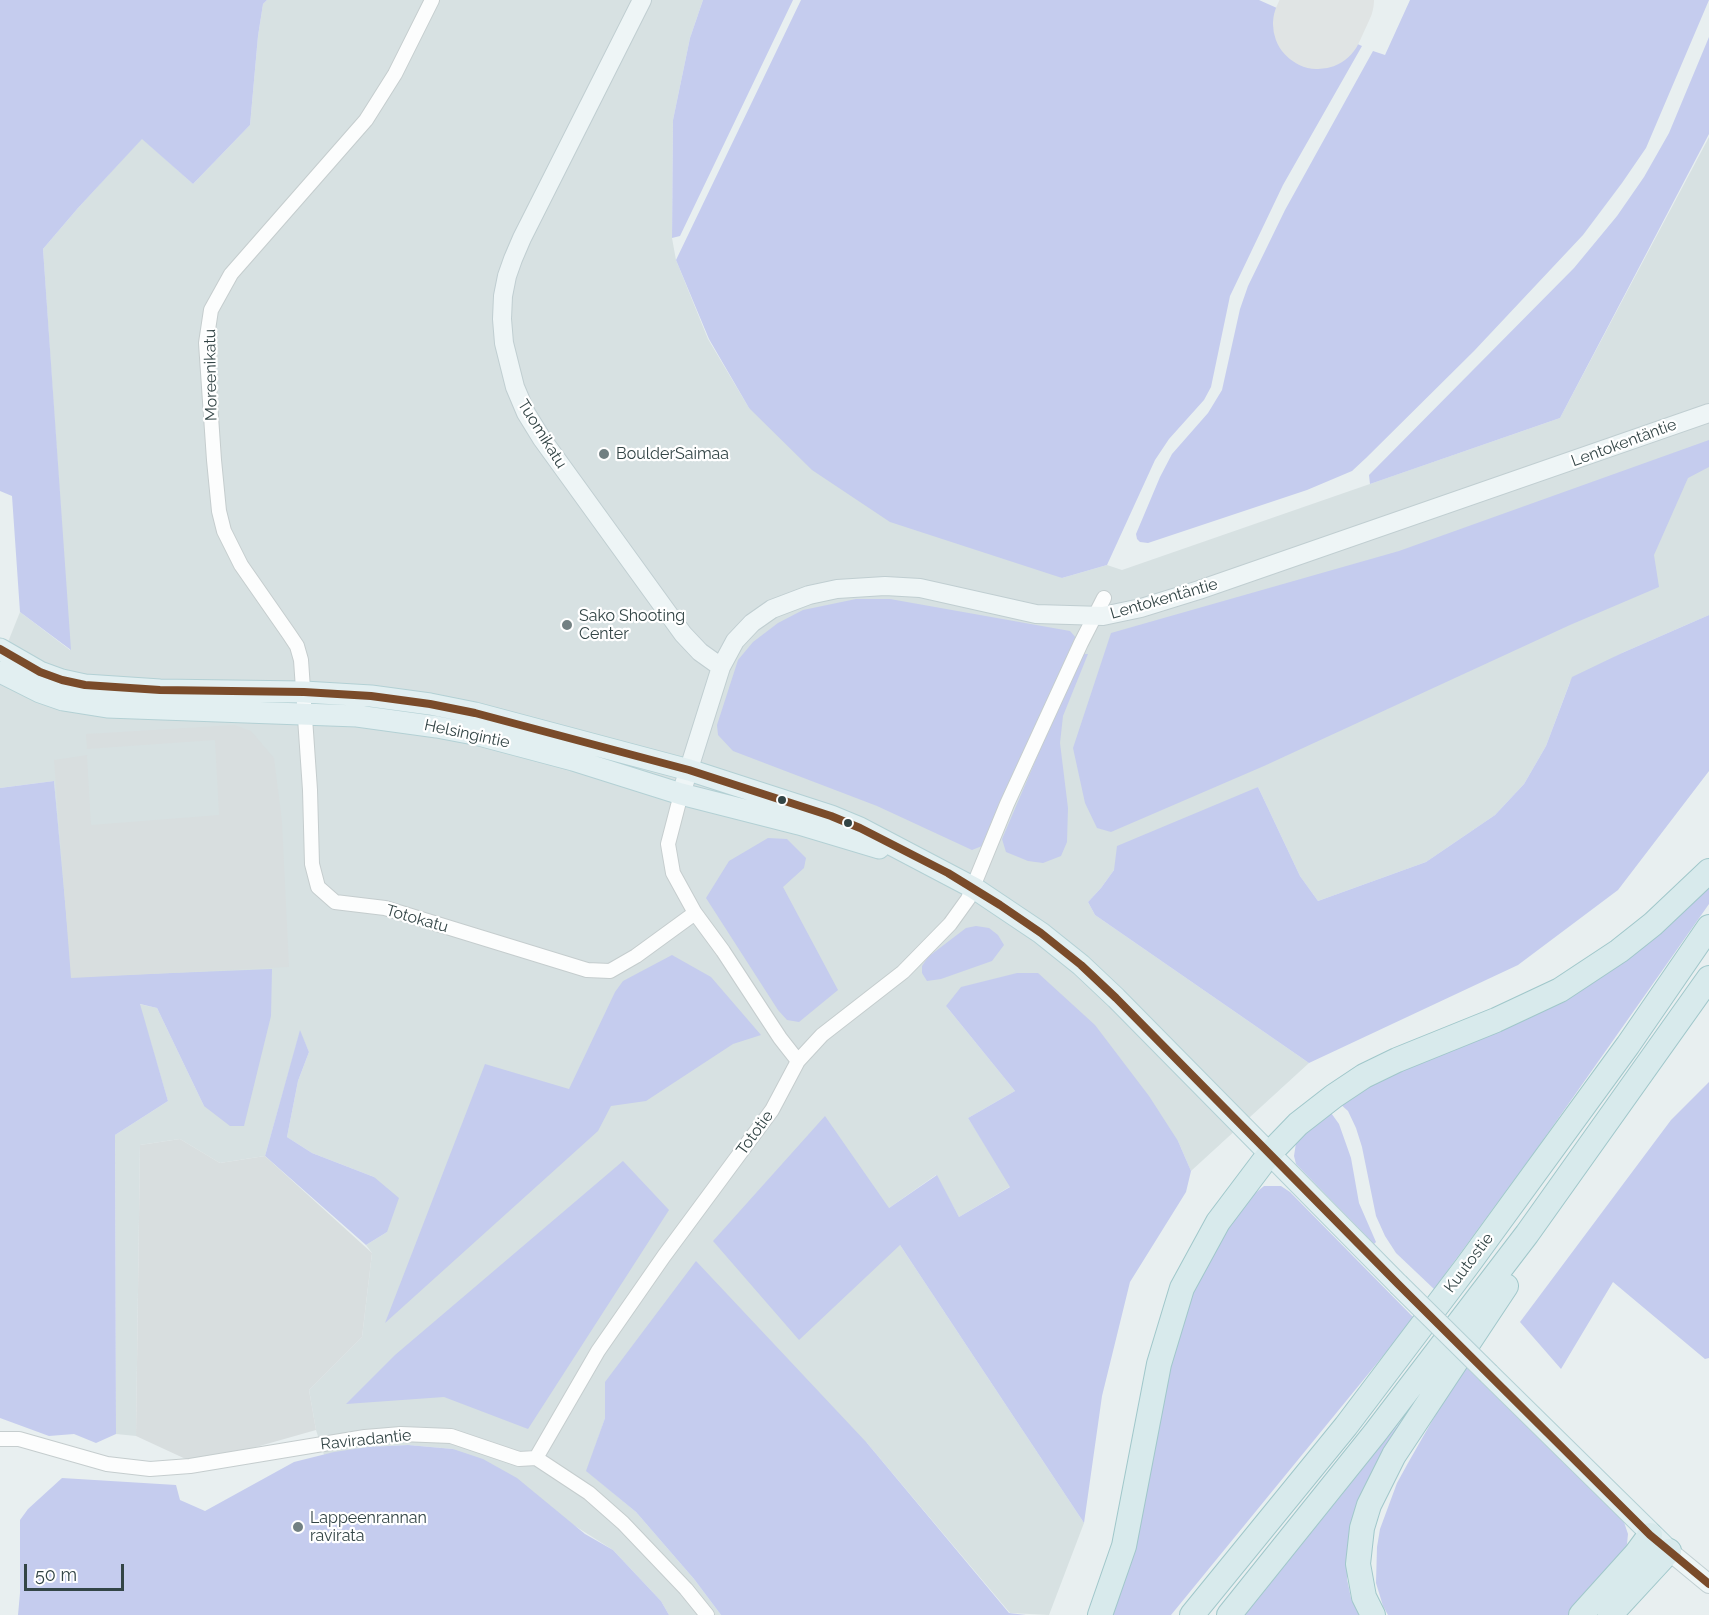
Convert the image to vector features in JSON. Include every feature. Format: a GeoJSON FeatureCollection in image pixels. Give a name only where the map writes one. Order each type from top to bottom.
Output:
{"type":"FeatureCollection","features":[{"type":"Feature","properties":{"kind":"highway"},"geometry":{"type":"LineString","coordinates":[[1100,1615],[1124,1546],[1158,1364],[1182,1288],[1218,1222],[1270,1153],[1298,1124],[1364,1076],[1560,990],[1628,944],[1653,924],[1709,870]]}},
{"type":"Feature","properties":{"kind":"highway","name":"Kuutostie"},"geometry":{"type":"LineString","coordinates":[[1192,1615],[1346,1426],[1460,1275],[1628,1045],[1709,927]]}},
{"type":"Feature","properties":{"kind":"highway","name":"Kuutostie"},"geometry":{"type":"LineString","coordinates":[[1229,1615],[1375,1434],[1498,1272],[1709,978]]}},
{"type":"Feature","properties":{"kind":"highway"},"geometry":{"type":"LineString","coordinates":[[1373,1615],[1364,1597],[1360,1580],[1358,1546],[1369,1505],[1383,1474],[1419,1414],[1546,1228],[1680,1020]]}},
{"type":"Feature","properties":{"kind":"highway"},"geometry":{"type":"LineString","coordinates":[[1581,1615],[1636,1554],[1650,1535]]}},
{"type":"Feature","properties":{"kind":"highway"},"geometry":{"type":"LineString","coordinates":[[1610,1615],[1669,1551]]}},
{"type":"Feature","properties":{"kind":"main road","name":"Helsingintie"},"geometry":{"type":"LineString","coordinates":[[0,649],[40,672],[85,685],[154,690],[304,692],[371,696],[475,713],[689,770],[831,816],[860,828],[974,888],[1041,933],[1081,965],[1398,1284],[1650,1535],[1669,1551]]}},
{"type":"Feature","properties":{"kind":"main road","name":"Helsingintie"},"geometry":{"type":"LineString","coordinates":[[0,672],[40,692],[72,702],[106,707],[357,716],[479,735],[573,760],[681,794],[799,824],[925,862]]}},
{"type":"Feature","properties":{"kind":"street","name":"Moreenikatu"},"geometry":{"type":"LineString","coordinates":[[304,692],[301,660],[297,646],[241,565],[228,540],[219,511],[206,343],[211,310],[231,274],[366,120],[395,74],[432,0]]}},
{"type":"Feature","properties":{"kind":"street","name":"Tuomikatu"},"geometry":{"type":"LineString","coordinates":[[642,0],[513,259],[503,296],[504,343],[515,387],[526,413],[542,439],[683,634],[700,652],[721,667]]}},
{"type":"Feature","properties":{"kind":"street","name":"Lentokentäntie"},"geometry":{"type":"LineString","coordinates":[[681,794],[721,667],[735,641],[752,623],[772,609],[810,595],[837,589],[885,586],[920,588],[1036,614],[1103,616],[1141,608],[1199,590],[1709,413]]}},
{"type":"Feature","properties":{"kind":"street","name":"Tototie"},"geometry":{"type":"LineString","coordinates":[[536,1458],[598,1352],[664,1256],[772,1110],[798,1061],[822,1035],[903,972],[950,924],[974,888],[1007,804],[1094,615],[1104,598]]}},
{"type":"Feature","properties":{"kind":"street","name":"Totokatu"},"geometry":{"type":"LineString","coordinates":[[304,692],[312,864],[318,887],[335,902],[385,908],[587,970],[610,971],[636,956],[695,913]]}},
{"type":"Feature","properties":{"kind":"street"},"geometry":{"type":"LineString","coordinates":[[681,794],[668,844],[673,873],[695,913],[798,1061]]}},
{"type":"Feature","properties":{"kind":"street","name":"Raviradantie"},"geometry":{"type":"LineString","coordinates":[[0,1439],[19,1439],[107,1464],[150,1469],[189,1466],[365,1437],[401,1434],[451,1437],[519,1459],[536,1458],[589,1493],[623,1523],[686,1588],[707,1615]]}},
{"type":"Feature","properties":{"kind":"street"},"geometry":{"type":"LineString","coordinates":[[1669,1551],[1709,1584]]}},
{"type":"Feature","properties":{"kind":"shaded area"},"geometry":{"type":"Polygon","coordinates":[[[0,0],[267,0],[263,4],[258,36],[250,125],[193,184],[142,139],[43,249],[71,650],[20,612],[12,496],[0,491],[0,0]]]}},
{"type":"Feature","properties":{"kind":"shaded area"},"geometry":{"type":"Polygon","coordinates":[[[267,0],[703,0],[690,38],[673,120],[672,238],[676,260],[708,339],[749,408],[1062,578],[1107,565],[1122,570],[1560,418],[1709,137],[1709,615],[1622,653],[1570,682],[1546,746],[1524,784],[1495,815],[1426,862],[1318,901],[1300,876],[1258,787],[1114,870],[1088,902],[1095,915],[1309,1063],[1191,1171],[1178,1141],[946,1006],[1015,1091],[968,1118],[1011,1186],[959,1217],[936,1175],[889,1208],[900,1245],[1084,1523],[1049,1615],[1010,1613],[867,1443],[605,1382],[605,1418],[587,1471],[636,1512],[694,1579],[721,1615],[669,1615],[661,1601],[613,1550],[453,1449],[408,1445],[368,1447],[324,1455],[316,1430],[309,1390],[362,1337],[372,1253],[366,1245],[387,1232],[374,1177],[312,1153],[287,1137],[298,1081],[309,1052],[300,1032],[265,1156],[220,1163],[180,1139],[140,1145],[136,1436],[116,1434],[115,1135],[168,1101],[139,1004],[157,1008],[204,1106],[272,970],[71,978],[54,781],[0,788],[0,662],[20,612],[70,650],[43,249],[142,138],[193,184],[250,125],[258,36],[263,4],[267,0]]]}},
{"type":"Feature","properties":{"kind":"shaded area"},"geometry":{"type":"Polygon","coordinates":[[[703,0],[793,0],[680,236],[672,238],[673,120],[690,38],[703,0]]]}},
{"type":"Feature","properties":{"kind":"shaded area"},"geometry":{"type":"Polygon","coordinates":[[[801,0],[1259,0],[1362,46],[1283,185],[1230,296],[1211,387],[1204,400],[1169,439],[1155,460],[1107,565],[1062,578],[890,522],[812,470],[749,408],[709,339],[676,260],[801,0]]]}},
{"type":"Feature","properties":{"kind":"shaded area"},"geometry":{"type":"Polygon","coordinates":[[[1410,0],[1709,0],[1646,148],[1622,183],[1583,235],[1474,351],[1366,458],[1352,471],[1307,490],[1148,543],[1140,542],[1136,534],[1172,454],[1208,413],[1222,390],[1240,309],[1248,286],[1285,210],[1373,51],[1385,55],[1410,0]]]}},
{"type":"Feature","properties":{"kind":"shaded area"},"geometry":{"type":"Polygon","coordinates":[[[1709,37],[1709,134],[1560,418],[1370,484],[1369,475],[1574,268],[1617,216],[1644,177],[1669,133],[1709,37]]]}},
{"type":"Feature","properties":{"kind":"shaded area"},"geometry":{"type":"Polygon","coordinates":[[[1709,440],[1709,467],[1688,478],[1654,555],[1659,587],[1570,625],[1264,766],[1111,832],[1097,828],[1085,803],[1073,748],[1111,633],[1399,551],[1709,440]]]}},
{"type":"Feature","properties":{"kind":"shaded area"},"geometry":{"type":"Polygon","coordinates":[[[856,599],[890,599],[1070,631],[1077,639],[982,846],[972,850],[877,806],[733,751],[718,735],[717,725],[738,660],[753,642],[778,623],[803,610],[856,599]]]}},
{"type":"Feature","properties":{"kind":"shaded area"},"geometry":{"type":"Polygon","coordinates":[[[1709,615],[1709,771],[1618,890],[1518,965],[1309,1063],[1095,915],[1088,902],[1114,870],[1117,846],[1258,787],[1300,876],[1318,901],[1426,862],[1495,815],[1524,784],[1546,746],[1572,677],[1709,615]]]}},
{"type":"Feature","properties":{"kind":"shaded area"},"geometry":{"type":"Polygon","coordinates":[[[1081,654],[1088,654],[1063,716],[1060,743],[1068,808],[1067,842],[1061,856],[1043,863],[1028,861],[1006,852],[1002,839],[1081,654]]]}},
{"type":"Feature","properties":{"kind":"shaded area"},"geometry":{"type":"Polygon","coordinates":[[[235,725],[251,731],[274,758],[282,821],[289,967],[71,978],[54,760],[87,755],[91,825],[219,815],[215,740],[87,749],[86,734],[235,725]]]}},
{"type":"Feature","properties":{"kind":"shaded area"},"geometry":{"type":"Polygon","coordinates":[[[54,781],[72,977],[272,969],[271,1016],[244,1126],[230,1126],[204,1106],[157,1008],[140,1004],[168,1101],[115,1135],[116,1434],[96,1443],[74,1434],[49,1436],[0,1418],[0,788],[54,781]]]}},
{"type":"Feature","properties":{"kind":"shaded area"},"geometry":{"type":"Polygon","coordinates":[[[768,838],[787,839],[806,858],[804,868],[783,887],[838,990],[799,1022],[787,1020],[778,1010],[706,898],[729,861],[768,838]]]}},
{"type":"Feature","properties":{"kind":"shaded area"},"geometry":{"type":"Polygon","coordinates":[[[1709,884],[1709,904],[1536,1150],[1434,1289],[1396,1253],[1385,1236],[1376,1216],[1356,1128],[1348,1111],[1339,1103],[1385,1077],[1448,1052],[1709,884]]]}},
{"type":"Feature","properties":{"kind":"shaded area"},"geometry":{"type":"Polygon","coordinates":[[[976,926],[989,928],[998,935],[1004,945],[992,961],[941,979],[927,981],[922,973],[922,966],[928,957],[966,928],[976,926]]]}},
{"type":"Feature","properties":{"kind":"shaded area"},"geometry":{"type":"Polygon","coordinates":[[[672,955],[711,977],[761,1035],[733,1044],[646,1101],[611,1106],[598,1131],[385,1323],[485,1064],[569,1089],[615,992],[623,981],[672,955]]]}},
{"type":"Feature","properties":{"kind":"shaded area"},"geometry":{"type":"Polygon","coordinates":[[[1017,973],[1038,973],[1095,1025],[1149,1096],[1178,1141],[1191,1171],[1186,1192],[1130,1282],[1102,1396],[1084,1523],[900,1245],[799,1340],[713,1241],[825,1116],[889,1208],[937,1175],[959,1217],[1010,1187],[968,1118],[1015,1091],[946,1006],[961,987],[1017,973]]]}},
{"type":"Feature","properties":{"kind":"shaded area"},"geometry":{"type":"Polygon","coordinates":[[[300,1030],[309,1052],[298,1081],[287,1137],[312,1153],[374,1177],[399,1198],[387,1232],[366,1245],[265,1156],[300,1030]]]}},
{"type":"Feature","properties":{"kind":"shaded area"},"geometry":{"type":"Polygon","coordinates":[[[1709,1082],[1709,1358],[1705,1359],[1613,1282],[1561,1369],[1520,1322],[1671,1120],[1709,1082]]]}},
{"type":"Feature","properties":{"kind":"shaded area"},"geometry":{"type":"Polygon","coordinates":[[[1329,1110],[1339,1124],[1351,1158],[1359,1203],[1376,1242],[1374,1244],[1296,1164],[1294,1156],[1296,1143],[1329,1110]]]}},
{"type":"Feature","properties":{"kind":"shaded area"},"geometry":{"type":"Polygon","coordinates":[[[180,1139],[220,1163],[265,1156],[372,1253],[362,1337],[309,1390],[316,1430],[249,1449],[190,1461],[136,1436],[140,1145],[180,1139]]]}},
{"type":"Feature","properties":{"kind":"shaded area"},"geometry":{"type":"Polygon","coordinates":[[[623,1161],[669,1210],[528,1429],[444,1397],[346,1404],[395,1355],[623,1161]]]}},
{"type":"Feature","properties":{"kind":"shaded area"},"geometry":{"type":"Polygon","coordinates":[[[1264,1186],[1281,1186],[1290,1192],[1414,1318],[1171,1615],[1112,1615],[1142,1514],[1176,1331],[1209,1254],[1253,1195],[1264,1186]]]}},
{"type":"Feature","properties":{"kind":"shaded area"},"geometry":{"type":"Polygon","coordinates":[[[696,1261],[867,1443],[1009,1613],[1026,1615],[721,1615],[694,1579],[636,1512],[586,1471],[605,1418],[605,1382],[696,1261]]]}},
{"type":"Feature","properties":{"kind":"shaded area"},"geometry":{"type":"Polygon","coordinates":[[[1464,1365],[1624,1522],[1628,1534],[1623,1556],[1571,1615],[1388,1615],[1383,1606],[1376,1583],[1380,1529],[1397,1483],[1464,1365]]]}},
{"type":"Feature","properties":{"kind":"shaded area"},"geometry":{"type":"Polygon","coordinates":[[[1405,1416],[1408,1419],[1350,1531],[1347,1579],[1351,1598],[1359,1615],[1245,1615],[1405,1416]]]}},
{"type":"Feature","properties":{"kind":"shaded area","name":"Lappeenrannan ravirata"},"geometry":{"type":"Polygon","coordinates":[[[408,1445],[453,1449],[483,1459],[517,1478],[585,1534],[613,1550],[661,1601],[669,1615],[18,1615],[20,1520],[28,1509],[62,1478],[176,1485],[180,1500],[205,1511],[294,1462],[334,1452],[408,1445]]]}},
{"type":"Feature","properties":{"kind":"runway"},"geometry":{"type":"LineString","coordinates":[[1318,24],[1329,0]]}},
{"type":"Feature","properties":{"kind":"transit line"},"geometry":{"type":"LineString","coordinates":[[0,649],[40,672],[85,685],[160,690],[304,692],[371,696],[475,713],[689,770],[831,816],[860,828],[948,873],[1041,933],[1081,965],[1650,1535],[1709,1584]]}},
{"type":"Feature","properties":{"kind":"place","name":"BoulderSaimaa"},"geometry":{"type":"Point","coordinates":[604,454]}},
{"type":"Feature","properties":{"kind":"place","name":"Sako Shooting Center"},"geometry":{"type":"Point","coordinates":[567,625]}},
{"type":"Feature","properties":{"kind":"place","name":"Lappeenrannan ravirata"},"geometry":{"type":"Point","coordinates":[298,1527]}}]}
